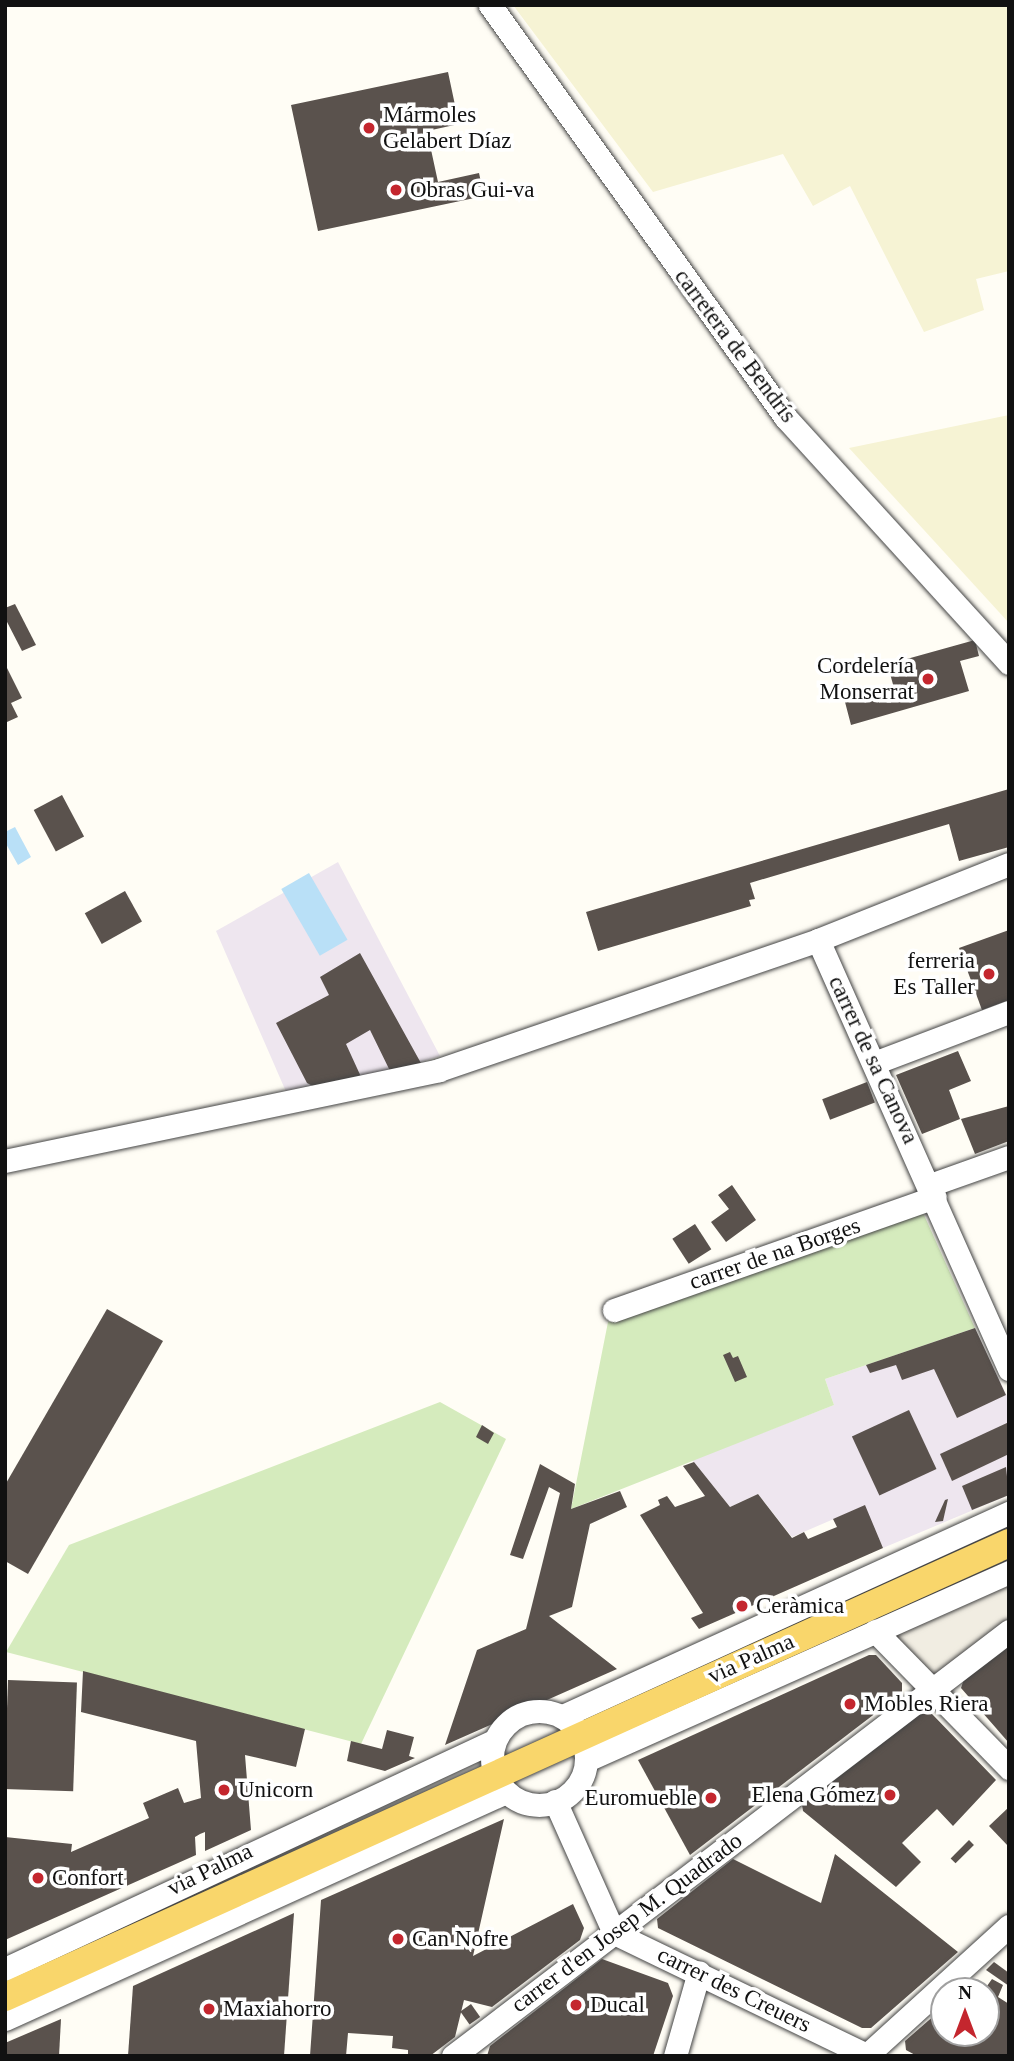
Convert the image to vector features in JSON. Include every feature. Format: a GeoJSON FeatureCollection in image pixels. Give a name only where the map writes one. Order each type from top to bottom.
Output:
{"type":"FeatureCollection","features":[{"type":"Feature","properties":{"kind":"main road","name":"via Palma"},"geometry":{"type":"LineString","coordinates":[[5,1997],[500,1784],[578,1736],[1009,1543]]}},
{"type":"Feature","properties":{"kind":"street","name":"carretera de Bendrís"},"geometry":{"type":"LineString","coordinates":[[490,5],[786,418],[1009,663]]}},
{"type":"Feature","properties":{"kind":"street"},"geometry":{"type":"LineString","coordinates":[[5,1161],[439,1070],[818,940],[1009,864]]}},
{"type":"Feature","properties":{"kind":"street","name":"carrer de sa Canova"},"geometry":{"type":"LineString","coordinates":[[818,940],[933,1191],[1009,1369]]}},
{"type":"Feature","properties":{"kind":"street"},"geometry":{"type":"LineString","coordinates":[[874,1063],[1009,1012]]}},
{"type":"Feature","properties":{"kind":"street","name":"carrer de na Borges"},"geometry":{"type":"LineString","coordinates":[[614,1310],[933,1191],[1009,1157]]}},
{"type":"Feature","properties":{"kind":"street","name":"via Palma"},"geometry":{"type":"LineString","coordinates":[[578,1736],[1009,1513]]}},
{"type":"Feature","properties":{"kind":"street","name":"via Palma"},"geometry":{"type":"LineString","coordinates":[[578,1736],[875,1631],[1009,1572]]}},
{"type":"Feature","properties":{"kind":"street"},"geometry":{"type":"LineString","coordinates":[[875,1631],[934,1688],[1009,1768]]}},
{"type":"Feature","properties":{"kind":"street","name":"carrer d'en Josep M. Quadrado"},"geometry":{"type":"LineString","coordinates":[[453,2056],[471,2048],[614,1933],[1009,1631]]}},
{"type":"Feature","properties":{"kind":"street","name":"via Palma"},"geometry":{"type":"LineString","coordinates":[[5,1969],[494,1741],[509,1721],[542,1710],[578,1736]]}},
{"type":"Feature","properties":{"kind":"street"},"geometry":{"type":"LineString","coordinates":[[494,1741],[490,1750],[500,1784],[528,1803],[555,1801],[575,1789],[578,1736]]}},
{"type":"Feature","properties":{"kind":"street"},"geometry":{"type":"LineString","coordinates":[[5,2019],[500,1784]]}},
{"type":"Feature","properties":{"kind":"street"},"geometry":{"type":"LineString","coordinates":[[555,1801],[614,1933]]}},
{"type":"Feature","properties":{"kind":"street"},"geometry":{"type":"LineString","coordinates":[[868,2055],[1009,1926]]}},
{"type":"Feature","properties":{"kind":"street","name":"carrer des Creuers"},"geometry":{"type":"LineString","coordinates":[[614,1933],[868,2055]]}},
{"type":"Feature","properties":{"kind":"street"},"geometry":{"type":"LineString","coordinates":[[675,2056],[699,1972]]}},
{"type":"Feature","properties":{"kind":"shaded area"},"geometry":{"type":"Polygon","coordinates":[[[513,5],[1009,5],[1009,271],[976,279],[984,310],[924,332],[850,186],[813,206],[783,154],[653,192],[513,5]]]}},
{"type":"Feature","properties":{"kind":"shaded area"},"geometry":{"type":"Polygon","coordinates":[[[1009,415],[1009,623],[849,448],[1009,415]]]}},
{"type":"Feature","properties":{"kind":"shaded area"},"geometry":{"type":"Polygon","coordinates":[[[338,862],[440,1056],[291,1103],[216,931],[338,862]]]}},
{"type":"Feature","properties":{"kind":"shaded area"},"geometry":{"type":"Polygon","coordinates":[[[975,1328],[1009,1400],[1009,1495],[883,1548],[864,1506],[792,1537],[758,1494],[730,1507],[692,1460],[834,1405],[825,1379],[975,1328]]]}},
{"type":"Feature","properties":{"kind":"shaded area"},"geometry":{"type":"Polygon","coordinates":[[[1009,1572],[1009,1631],[934,1688],[875,1631],[1009,1572]]]}},
{"type":"Feature","properties":{"kind":"green space"},"geometry":{"type":"Polygon","coordinates":[[[915,1211],[924,1215],[975,1328],[825,1379],[834,1405],[571,1509],[608,1322],[915,1211]]]}},
{"type":"Feature","properties":{"kind":"green space"},"geometry":{"type":"Polygon","coordinates":[[[440,1402],[506,1439],[361,1744],[6,1652],[69,1545],[440,1402]]]}},
{"type":"Feature","properties":{"kind":"water"},"geometry":{"type":"Polygon","coordinates":[[[15,827],[31,857],[18,865],[5,842],[5,832],[15,827]]]}},
{"type":"Feature","properties":{"kind":"water"},"geometry":{"type":"Polygon","coordinates":[[[309,873],[348,940],[320,956],[281,889],[309,873]]]}},
{"type":"Feature","properties":{"kind":"building","name":"Mármoles Gelabert Díaz"},"geometry":{"type":"Polygon","coordinates":[[[448,72],[459,124],[427,131],[438,182],[479,173],[484,196],[318,231],[291,105],[448,72]]]}},
{"type":"Feature","properties":{"kind":"building"},"geometry":{"type":"Polygon","coordinates":[[[15,604],[36,645],[22,651],[5,618],[5,608],[15,604]]]}},
{"type":"Feature","properties":{"kind":"building","name":"Cordelería Monserrat"},"geometry":{"type":"Polygon","coordinates":[[[975,640],[979,656],[960,661],[969,691],[851,725],[845,702],[894,688],[889,670],[898,667],[896,662],[975,640]]]}},
{"type":"Feature","properties":{"kind":"building"},"geometry":{"type":"Polygon","coordinates":[[[5,664],[22,698],[11,703],[18,717],[7,722],[5,664]]]}},
{"type":"Feature","properties":{"kind":"building"},"geometry":{"type":"Polygon","coordinates":[[[1009,789],[1009,847],[959,861],[949,824],[750,883],[755,899],[749,900],[751,906],[598,951],[586,912],[1009,789]]]}},
{"type":"Feature","properties":{"kind":"building"},"geometry":{"type":"Polygon","coordinates":[[[62,795],[84,836],[56,852],[34,810],[62,795]]]}},
{"type":"Feature","properties":{"kind":"building"},"geometry":{"type":"Polygon","coordinates":[[[125,891],[142,922],[102,944],[85,913],[125,891]]]}},
{"type":"Feature","properties":{"kind":"building","name":"ferreria Es Taller"},"geometry":{"type":"Polygon","coordinates":[[[1009,930],[1009,1000],[982,1010],[959,948],[1009,930]]]}},
{"type":"Feature","properties":{"kind":"building"},"geometry":{"type":"Polygon","coordinates":[[[360,953],[422,1065],[392,1075],[370,1030],[346,1044],[362,1079],[320,1090],[307,1083],[276,1023],[329,995],[320,977],[360,953]]]}},
{"type":"Feature","properties":{"kind":"building"},"geometry":{"type":"Polygon","coordinates":[[[958,1051],[971,1081],[949,1090],[960,1119],[922,1134],[896,1075],[958,1051]]]}},
{"type":"Feature","properties":{"kind":"building"},"geometry":{"type":"Polygon","coordinates":[[[867,1082],[875,1103],[830,1120],[822,1099],[867,1082]]]}},
{"type":"Feature","properties":{"kind":"building"},"geometry":{"type":"Polygon","coordinates":[[[1009,1106],[1009,1141],[975,1154],[961,1119],[1009,1106]]]}},
{"type":"Feature","properties":{"kind":"building"},"geometry":{"type":"Polygon","coordinates":[[[732,1185],[756,1220],[726,1242],[711,1222],[729,1209],[718,1195],[732,1185]]]}},
{"type":"Feature","properties":{"kind":"building"},"geometry":{"type":"Polygon","coordinates":[[[695,1224],[711,1249],[689,1264],[672,1239],[695,1224]]]}},
{"type":"Feature","properties":{"kind":"building"},"geometry":{"type":"Polygon","coordinates":[[[107,1309],[163,1341],[28,1574],[5,1561],[5,1485],[107,1309]]]}},
{"type":"Feature","properties":{"kind":"building"},"geometry":{"type":"Polygon","coordinates":[[[975,1328],[1006,1395],[957,1418],[934,1369],[902,1380],[896,1365],[870,1373],[866,1365],[975,1328]]]}},
{"type":"Feature","properties":{"kind":"building"},"geometry":{"type":"Polygon","coordinates":[[[730,1352],[733,1358],[738,1356],[747,1377],[735,1382],[723,1355],[730,1352]]]}},
{"type":"Feature","properties":{"kind":"building"},"geometry":{"type":"Polygon","coordinates":[[[909,1410],[936,1469],[879,1496],[852,1437],[909,1410]]]}},
{"type":"Feature","properties":{"kind":"building"},"geometry":{"type":"Polygon","coordinates":[[[1009,1422],[1009,1454],[952,1481],[940,1454],[1009,1422]]]}},
{"type":"Feature","properties":{"kind":"building"},"geometry":{"type":"Polygon","coordinates":[[[482,1425],[494,1433],[488,1444],[476,1437],[482,1425]]]}},
{"type":"Feature","properties":{"kind":"building"},"geometry":{"type":"Polygon","coordinates":[[[694,1462],[730,1507],[758,1494],[792,1538],[804,1532],[808,1539],[837,1527],[833,1519],[865,1505],[883,1548],[699,1629],[691,1618],[703,1613],[640,1515],[660,1505],[658,1500],[667,1496],[675,1507],[705,1496],[683,1466],[694,1462]]]}},
{"type":"Feature","properties":{"kind":"building"},"geometry":{"type":"Polygon","coordinates":[[[540,1464],[575,1484],[571,1509],[620,1491],[627,1507],[590,1524],[572,1607],[549,1616],[617,1669],[445,1745],[477,1650],[526,1629],[560,1493],[549,1487],[523,1559],[510,1555],[540,1464]]]}},
{"type":"Feature","properties":{"kind":"building"},"geometry":{"type":"Polygon","coordinates":[[[1006,1467],[1009,1495],[972,1510],[962,1486],[1006,1467]]]}},
{"type":"Feature","properties":{"kind":"building"},"geometry":{"type":"Polygon","coordinates":[[[948,1499],[943,1521],[935,1522],[945,1500],[948,1499]]]}},
{"type":"Feature","properties":{"kind":"building"},"geometry":{"type":"Polygon","coordinates":[[[1009,1642],[1009,1743],[961,1688],[964,1679],[1009,1642]]]}},
{"type":"Feature","properties":{"kind":"building"},"geometry":{"type":"Polygon","coordinates":[[[869,1655],[876,1655],[902,1683],[902,1693],[690,1855],[638,1760],[869,1655]]]}},
{"type":"Feature","properties":{"kind":"building","name":"Unicorn"},"geometry":{"type":"Polygon","coordinates":[[[83,1671],[305,1729],[296,1767],[245,1755],[251,1830],[205,1851],[205,1832],[200,1834],[195,1837],[196,1855],[5,1940],[5,1837],[72,1844],[71,1852],[149,1818],[143,1803],[178,1788],[184,1803],[201,1798],[196,1741],[81,1712],[83,1671]]]}},
{"type":"Feature","properties":{"kind":"building"},"geometry":{"type":"Polygon","coordinates":[[[8,1680],[77,1682],[73,1791],[5,1789],[8,1680]]]}},
{"type":"Feature","properties":{"kind":"building"},"geometry":{"type":"Polygon","coordinates":[[[923,1712],[932,1714],[996,1780],[953,1826],[937,1809],[902,1843],[921,1862],[896,1887],[803,1811],[802,1805],[923,1712]]]}},
{"type":"Feature","properties":{"kind":"building"},"geometry":{"type":"Polygon","coordinates":[[[387,1730],[414,1737],[409,1756],[415,1758],[385,1771],[347,1761],[351,1741],[382,1749],[387,1730]]]}},
{"type":"Feature","properties":{"kind":"building"},"geometry":{"type":"Polygon","coordinates":[[[1009,1807],[1009,1847],[989,1826],[1009,1807]]]}},
{"type":"Feature","properties":{"kind":"building","name":"Can Nofre"},"geometry":{"type":"Polygon","coordinates":[[[504,1819],[473,1956],[573,1904],[584,1928],[580,1940],[492,2007],[464,2000],[455,2037],[430,2056],[408,2056],[408,2050],[392,2048],[393,2036],[348,2033],[346,2056],[310,2056],[321,1900],[504,1819]]]}},
{"type":"Feature","properties":{"kind":"building"},"geometry":{"type":"Polygon","coordinates":[[[969,1840],[974,1845],[956,1863],[951,1858],[969,1840]]]}},
{"type":"Feature","properties":{"kind":"building"},"geometry":{"type":"Polygon","coordinates":[[[835,1854],[958,1952],[871,2028],[862,2028],[658,1928],[657,1919],[733,1859],[821,1903],[835,1854]]]}},
{"type":"Feature","properties":{"kind":"building","name":"Maxiahorro"},"geometry":{"type":"Polygon","coordinates":[[[294,1913],[284,2056],[128,2056],[133,1986],[294,1913]]]}},
{"type":"Feature","properties":{"kind":"building"},"geometry":{"type":"Polygon","coordinates":[[[602,1959],[668,1983],[673,1996],[653,2056],[487,2056],[490,2046],[602,1959]]]}},
{"type":"Feature","properties":{"kind":"building"},"geometry":{"type":"Polygon","coordinates":[[[994,1962],[1009,1973],[1009,1986],[1000,1977],[986,1970],[994,1962]]]}},
{"type":"Feature","properties":{"kind":"building"},"geometry":{"type":"Polygon","coordinates":[[[1000,1998],[1009,2004],[1009,2056],[917,2056],[906,2050],[905,2041],[930,2019],[930,2047],[1000,2047],[1000,1998]]]}},
{"type":"Feature","properties":{"kind":"building"},"geometry":{"type":"Polygon","coordinates":[[[471,2004],[480,2017],[470,2025],[460,2011],[471,2004]]]}},
{"type":"Feature","properties":{"kind":"building"},"geometry":{"type":"Polygon","coordinates":[[[61,2019],[59,2056],[5,2056],[5,2043],[61,2019]]]}},
{"type":"Feature","properties":{"kind":"place","name":"Mármoles Gelabert Díaz"},"geometry":{"type":"Point","coordinates":[369,128]}},
{"type":"Feature","properties":{"kind":"place","name":"Obras Gui-va"},"geometry":{"type":"Point","coordinates":[396,190]}},
{"type":"Feature","properties":{"kind":"place","name":"Cordelería Monserrat"},"geometry":{"type":"Point","coordinates":[928,679]}},
{"type":"Feature","properties":{"kind":"place","name":"ferreria Es Taller"},"geometry":{"type":"Point","coordinates":[989,974]}},
{"type":"Feature","properties":{"kind":"place","name":"Ceràmica"},"geometry":{"type":"Point","coordinates":[742,1606]}},
{"type":"Feature","properties":{"kind":"place","name":"Mobles Riera"},"geometry":{"type":"Point","coordinates":[850,1704]}},
{"type":"Feature","properties":{"kind":"place","name":"Unicorn"},"geometry":{"type":"Point","coordinates":[224,1790]}},
{"type":"Feature","properties":{"kind":"place","name":"Elena Gómez"},"geometry":{"type":"Point","coordinates":[890,1795]}},
{"type":"Feature","properties":{"kind":"place","name":"Euromueble"},"geometry":{"type":"Point","coordinates":[711,1798]}},
{"type":"Feature","properties":{"kind":"place","name":"Confort"},"geometry":{"type":"Point","coordinates":[38,1878]}},
{"type":"Feature","properties":{"kind":"place","name":"Can Nofre"},"geometry":{"type":"Point","coordinates":[398,1939]}},
{"type":"Feature","properties":{"kind":"place","name":"Ducal"},"geometry":{"type":"Point","coordinates":[576,2005]}},
{"type":"Feature","properties":{"kind":"place","name":"Maxiahorro"},"geometry":{"type":"Point","coordinates":[209,2009]}}]}
